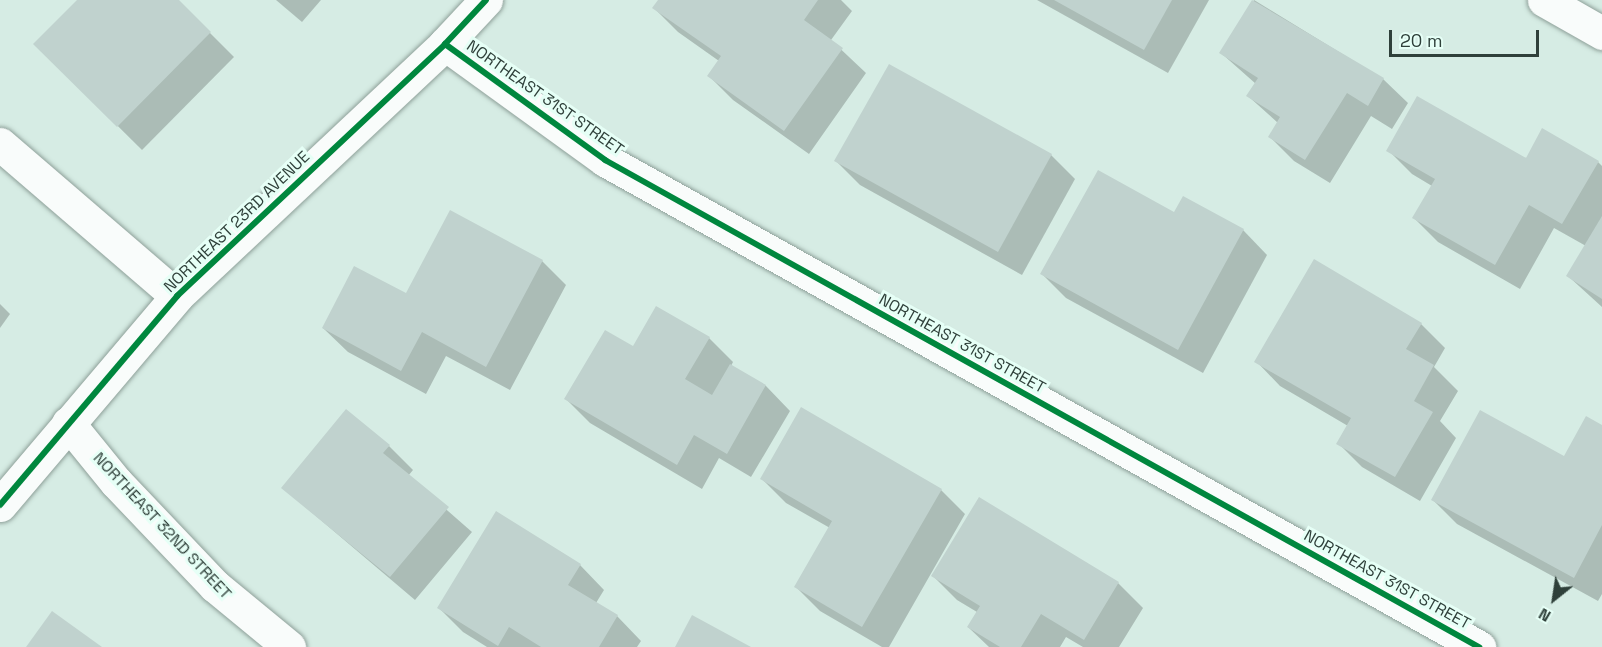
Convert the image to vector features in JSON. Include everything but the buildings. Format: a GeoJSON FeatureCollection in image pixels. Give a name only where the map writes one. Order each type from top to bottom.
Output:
{"type":"FeatureCollection","features":[{"type":"Feature","properties":{"kind":"street","name":"NORTHEAST 23RD AVENUE"},"geometry":{"type":"LineString","coordinates":[[0,505],[177,296],[445,44],[486,0]]}},
{"type":"Feature","properties":{"kind":"street"},"geometry":{"type":"LineString","coordinates":[[1544,0],[1602,33]]}},
{"type":"Feature","properties":{"kind":"street","name":"NORTHEAST 31ST STREET"},"geometry":{"type":"LineString","coordinates":[[445,44],[605,160],[1479,647]]}},
{"type":"Feature","properties":{"kind":"street"},"geometry":{"type":"LineString","coordinates":[[0,144],[177,296]]}},
{"type":"Feature","properties":{"kind":"street","name":"NORTHEAST 32ND STREET"},"geometry":{"type":"LineString","coordinates":[[68,423],[116,482],[215,586],[289,647]]}},
{"type":"Feature","properties":{"kind":"cycle path"},"geometry":{"type":"LineString","coordinates":[[0,505],[177,296],[445,44],[486,0]]}},
{"type":"Feature","properties":{"kind":"cycle path"},"geometry":{"type":"LineString","coordinates":[[445,44],[605,160],[1479,647]]}}]}
